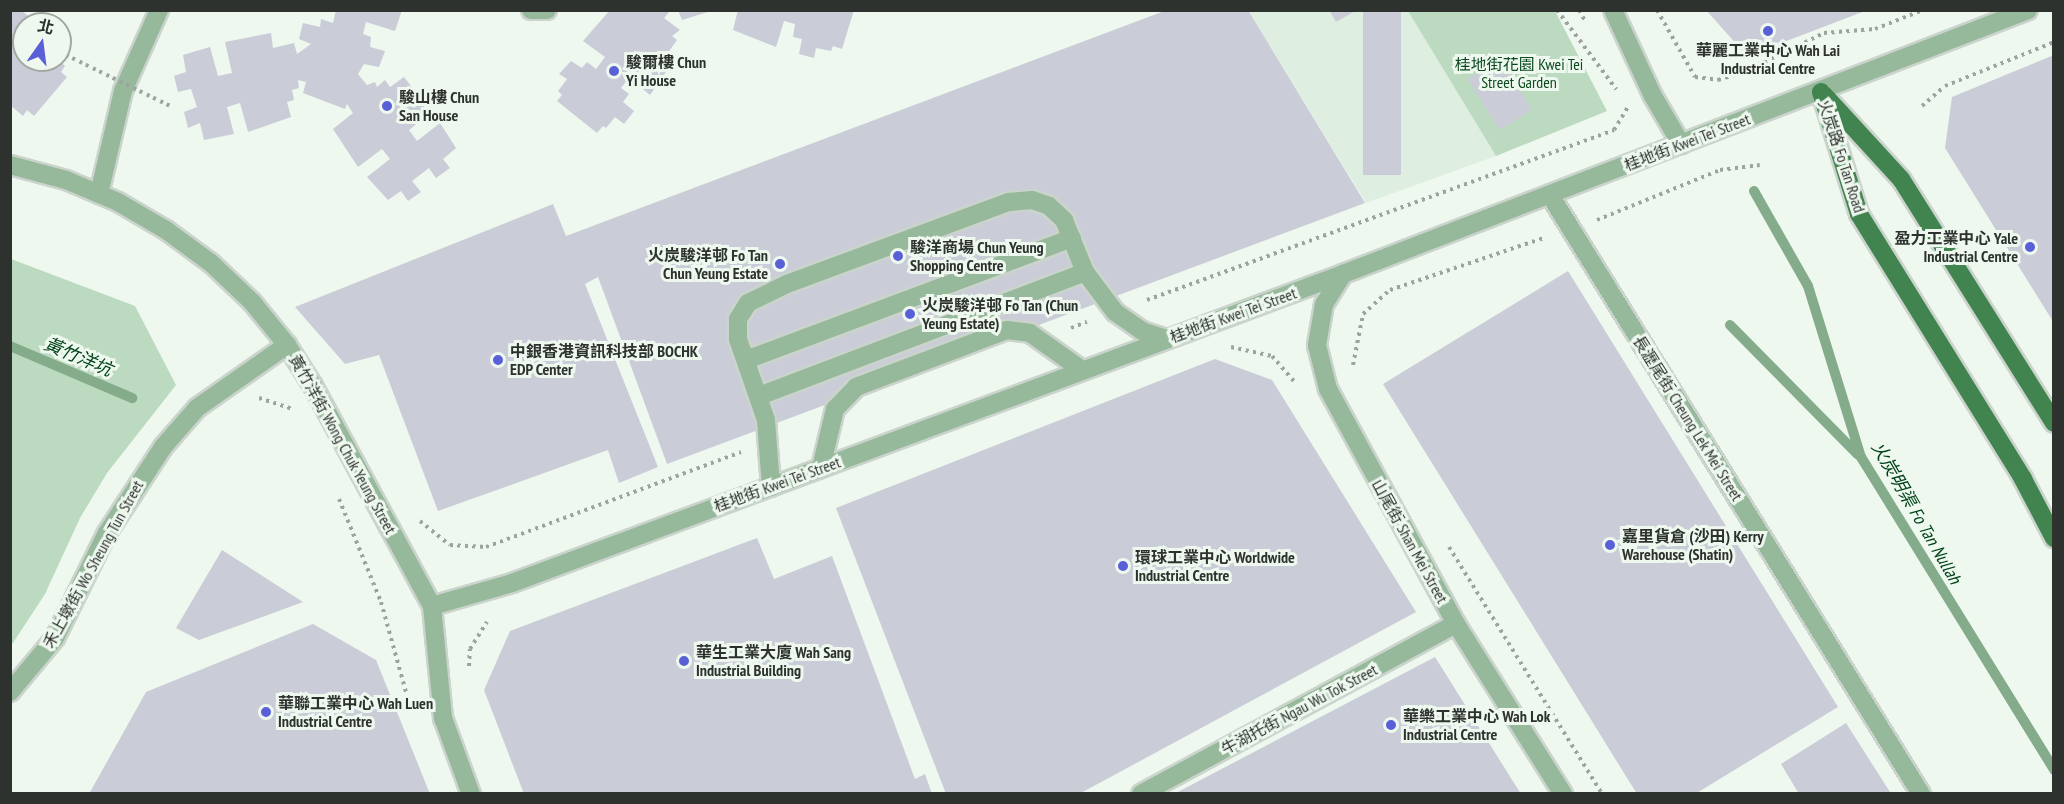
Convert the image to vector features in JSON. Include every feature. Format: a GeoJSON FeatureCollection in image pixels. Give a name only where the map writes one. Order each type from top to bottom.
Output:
{"type":"FeatureCollection","features":[{"type":"Feature","properties":{"kind":"main road","name":"火炭路 Fo Tan Road"},"geometry":{"type":"LineString","coordinates":[[1821,92],[1901,179],[2054,423]]}},
{"type":"Feature","properties":{"kind":"main road","name":"火炭路 Fo Tan Road"},"geometry":{"type":"LineString","coordinates":[[1821,92],[1859,214],[2023,478],[2054,538]]}},
{"type":"Feature","properties":{"kind":"street"},"geometry":{"type":"LineString","coordinates":[[99,194],[123,91],[159,10]]}},
{"type":"Feature","properties":{"kind":"street"},"geometry":{"type":"LineString","coordinates":[[531,10],[547,10]]}},
{"type":"Feature","properties":{"kind":"street"},"geometry":{"type":"LineString","coordinates":[[1613,10],[1653,96],[1682,144]]}},
{"type":"Feature","properties":{"kind":"street","name":"桂地街 Kwei Tei Street"},"geometry":{"type":"LineString","coordinates":[[432,606],[512,584],[1343,274],[1821,92],[2028,10]]}},
{"type":"Feature","properties":{"kind":"street","name":"黃竹洋街 Wong Chuk Yeung Street"},"geometry":{"type":"LineString","coordinates":[[10,165],[99,194],[166,230],[211,264],[252,302],[287,345],[314,386],[432,606],[442,718],[471,794]]}},
{"type":"Feature","properties":{"kind":"street","name":"長瀝尾街 Cheung Lek Mei Street"},"geometry":{"type":"LineString","coordinates":[[1550,195],[1921,794]]}},
{"type":"Feature","properties":{"kind":"street"},"geometry":{"type":"LineString","coordinates":[[771,487],[766,420],[738,339],[738,319],[748,303],[787,284],[1009,202],[1032,200],[1049,206],[1064,220],[1085,272],[1115,312],[1142,331],[1166,339]]}},
{"type":"Feature","properties":{"kind":"street"},"geometry":{"type":"LineString","coordinates":[[746,360],[1072,238]]}},
{"type":"Feature","properties":{"kind":"street"},"geometry":{"type":"LineString","coordinates":[[759,396],[1085,272]]}},
{"type":"Feature","properties":{"kind":"street","name":"山尾街 Shan Mei Street"},"geometry":{"type":"LineString","coordinates":[[1343,274],[1324,304],[1317,345],[1328,388],[1456,624],[1563,794]]}},
{"type":"Feature","properties":{"kind":"street"},"geometry":{"type":"LineString","coordinates":[[821,468],[835,409],[856,387],[996,334],[1007,330],[1029,333],[1083,370]]}},
{"type":"Feature","properties":{"kind":"street","name":"禾上墩街 Wo Sheung Tun Street"},"geometry":{"type":"LineString","coordinates":[[10,692],[55,638],[107,533],[163,447],[197,408],[287,345]]}},
{"type":"Feature","properties":{"kind":"street","name":"牛湖托街 Ngau Wu Tok Street"},"geometry":{"type":"LineString","coordinates":[[1141,794],[1456,624]]}},
{"type":"Feature","properties":{"kind":"path"},"geometry":{"type":"LineString","coordinates":[[1557,10],[1589,49],[1628,106],[1625,117]]}},
{"type":"Feature","properties":{"kind":"path"},"geometry":{"type":"LineString","coordinates":[[1657,10],[1695,77],[1718,80],[1744,72],[1824,33],[1875,29],[1923,10]]}},
{"type":"Feature","properties":{"kind":"path"},"geometry":{"type":"LineString","coordinates":[[1922,106],[1945,86],[2054,42]]}},
{"type":"Feature","properties":{"kind":"path"},"geometry":{"type":"LineString","coordinates":[[72,58],[172,107]]}},
{"type":"Feature","properties":{"kind":"path"},"geometry":{"type":"LineString","coordinates":[[1353,373],[1355,343],[1364,314],[1390,290],[1572,229],[1720,170],[1760,165]]}},
{"type":"Feature","properties":{"kind":"path"},"geometry":{"type":"LineString","coordinates":[[1218,350],[1229,346]]}},
{"type":"Feature","properties":{"kind":"path"},"geometry":{"type":"LineString","coordinates":[[248,402],[260,398],[287,405],[300,416]]}},
{"type":"Feature","properties":{"kind":"path"},"geometry":{"type":"LineString","coordinates":[[337,494],[381,602],[412,715]]}},
{"type":"Feature","properties":{"kind":"path"},"geometry":{"type":"LineString","coordinates":[[1445,540],[1602,794]]}},
{"type":"Feature","properties":{"kind":"path"},"geometry":{"type":"LineString","coordinates":[[469,671],[470,649],[485,622],[495,618]]}},
{"type":"Feature","properties":{"kind":"shaded area"},"geometry":{"type":"Polygon","coordinates":[[[1249,11],[1408,11],[1496,156],[1366,203],[1249,11]]]}},
{"type":"Feature","properties":{"kind":"green space","name":"桂地街花園 Kwei Tei Street Garden"},"geometry":{"type":"Polygon","coordinates":[[[1408,11],[1555,11],[1607,111],[1496,156],[1408,11]]]}},
{"type":"Feature","properties":{"kind":"green space"},"geometry":{"type":"Polygon","coordinates":[[[11,259],[135,306],[176,385],[107,473],[80,518],[45,594],[11,646],[11,259]]]}},
{"type":"Feature","properties":{"kind":"building"},"geometry":{"type":"Polygon","coordinates":[[[10,10],[21,10],[23,12],[12,12],[12,72],[61,72],[67,77],[34,116],[27,110],[23,116],[10,105],[10,10]]]}},
{"type":"Feature","properties":{"kind":"building","name":"駿山樓 Chun San House"},"geometry":{"type":"Polygon","coordinates":[[[336,10],[402,10],[395,31],[366,22],[363,34],[371,37],[370,47],[385,51],[379,67],[364,64],[358,74],[367,85],[375,82],[377,87],[385,80],[390,87],[404,77],[431,112],[409,130],[417,141],[440,123],[456,148],[443,159],[450,168],[436,178],[429,168],[412,181],[421,192],[408,201],[401,191],[388,200],[367,177],[390,159],[382,149],[358,167],[333,129],[353,113],[347,104],[345,109],[303,93],[306,82],[298,80],[299,88],[292,90],[294,100],[287,102],[291,117],[248,132],[240,103],[227,107],[234,134],[204,140],[200,123],[188,128],[184,112],[197,107],[191,89],[178,92],[174,76],[186,72],[183,55],[210,47],[218,76],[232,73],[225,42],[271,33],[273,48],[294,43],[297,54],[311,44],[299,39],[303,23],[320,27],[321,19],[333,23],[336,10]]]}},
{"type":"Feature","properties":{"kind":"building","name":"駿爾樓 Chun Yi House"},"geometry":{"type":"Polygon","coordinates":[[[610,10],[671,10],[664,18],[680,30],[672,36],[677,40],[660,64],[668,69],[650,95],[629,78],[621,88],[629,94],[623,102],[634,111],[624,124],[615,117],[606,128],[603,126],[597,133],[557,101],[562,95],[558,91],[567,79],[559,74],[571,61],[582,68],[587,62],[596,69],[605,57],[583,41],[610,10]]]}},
{"type":"Feature","properties":{"kind":"building","name":"駿爾樓 Chun Yi House"},"geometry":{"type":"Polygon","coordinates":[[[678,10],[710,10],[711,11],[682,20],[678,10]]]}},
{"type":"Feature","properties":{"kind":"building","name":"駿爾樓 Chun Yi House"},"geometry":{"type":"Polygon","coordinates":[[[738,10],[854,10],[842,49],[833,46],[831,51],[816,48],[814,58],[799,54],[802,39],[793,37],[795,24],[784,21],[776,47],[733,30],[738,10]]]}},
{"type":"Feature","properties":{"kind":"building","name":"駿洋商場 Chun Yeung Shopping Centre"},"geometry":{"type":"Polygon","coordinates":[[[1167,10],[1248,10],[1365,203],[667,464],[598,277],[585,284],[658,467],[619,483],[608,450],[438,511],[379,355],[345,364],[295,307],[553,204],[566,236],[1167,10]]]}},
{"type":"Feature","properties":{"kind":"building"},"geometry":{"type":"Polygon","coordinates":[[[1329,10],[1357,10],[1336,22],[1329,10]]]}},
{"type":"Feature","properties":{"kind":"building"},"geometry":{"type":"Polygon","coordinates":[[[1363,10],[1401,10],[1401,175],[1363,175],[1363,10]]]}},
{"type":"Feature","properties":{"kind":"building","name":"華麗工業中心 Wah Lai Industrial Centre"},"geometry":{"type":"Polygon","coordinates":[[[1706,10],[1865,10],[1865,11],[1747,56],[1706,10]]]}},
{"type":"Feature","properties":{"kind":"building","name":"盈力工業中心 Yale Industrial Centre"},"geometry":{"type":"Polygon","coordinates":[[[2054,55],[2054,323],[1945,148],[1952,97],[2054,55]]]}},
{"type":"Feature","properties":{"kind":"building"},"geometry":{"type":"Polygon","coordinates":[[[1500,59],[1532,110],[1500,130],[1468,79],[1500,59]]]}},
{"type":"Feature","properties":{"kind":"building","name":"嘉里貨倉 (沙田) Kerry Warehouse (Shatin)"},"geometry":{"type":"Polygon","coordinates":[[[1568,271],[1838,707],[1695,794],[1637,794],[1383,384],[1568,271]]]}},
{"type":"Feature","properties":{"kind":"building","name":"環球工業中心 Worldwide Industrial Centre"},"geometry":{"type":"Polygon","coordinates":[[[1215,359],[1272,380],[1416,612],[1079,794],[946,794],[836,508],[1215,359]]]}},
{"type":"Feature","properties":{"kind":"building","name":"華生工業大廈 Wah Sang Industrial Building"},"geometry":{"type":"Polygon","coordinates":[[[757,538],[774,579],[832,556],[915,779],[925,774],[932,794],[524,794],[484,690],[510,631],[757,538]]]}},
{"type":"Feature","properties":{"kind":"building"},"geometry":{"type":"Polygon","coordinates":[[[222,550],[303,602],[199,640],[176,628],[222,550]]]}},
{"type":"Feature","properties":{"kind":"building","name":"華聯工業中心 Wah Luen Industrial Centre"},"geometry":{"type":"Polygon","coordinates":[[[313,624],[376,660],[430,794],[89,794],[146,692],[313,624]]]}},
{"type":"Feature","properties":{"kind":"building","name":"華樂工業中心 Wah Lok Industrial Centre"},"geometry":{"type":"Polygon","coordinates":[[[1435,657],[1521,794],[1174,794],[1435,657]]]}},
{"type":"Feature","properties":{"kind":"building"},"geometry":{"type":"Polygon","coordinates":[[[1846,723],[1890,792],[1799,794],[1781,764],[1846,723]]]}},
{"type":"Feature","properties":{"kind":"waterway","name":"火炭明渠 Fo Tan Nullah"},"geometry":{"type":"LineString","coordinates":[[1754,191],[1808,286],[1861,457],[2054,770]]}},
{"type":"Feature","properties":{"kind":"waterway"},"geometry":{"type":"LineString","coordinates":[[1730,325],[1858,455]]}},
{"type":"Feature","properties":{"kind":"waterway","name":"黃竹洋坑"},"geometry":{"type":"LineString","coordinates":[[10,346],[132,398]]}},
{"type":"Feature","properties":{"kind":"place","name":"華麗工業中心 Wah Lai Industrial Centre"},"geometry":{"type":"Point","coordinates":[1768,31]}},
{"type":"Feature","properties":{"kind":"place","name":"駿爾樓 Chun Yi House"},"geometry":{"type":"Point","coordinates":[614,71]}},
{"type":"Feature","properties":{"kind":"place","name":"駿山樓 Chun San House"},"geometry":{"type":"Point","coordinates":[387,106]}},
{"type":"Feature","properties":{"kind":"place","name":"盈力工業中心 Yale Industrial Centre"},"geometry":{"type":"Point","coordinates":[2030,247]}},
{"type":"Feature","properties":{"kind":"place","name":"駿洋商場 Chun Yeung Shopping Centre"},"geometry":{"type":"Point","coordinates":[898,256]}},
{"type":"Feature","properties":{"kind":"place","name":"火炭駿洋邨 Fo Tan Chun Yeung Estate"},"geometry":{"type":"Point","coordinates":[780,264]}},
{"type":"Feature","properties":{"kind":"place","name":"火炭駿洋邨 Fo Tan (Chun Yeung Estate)"},"geometry":{"type":"Point","coordinates":[910,314]}},
{"type":"Feature","properties":{"kind":"place","name":"中銀香港資訊科技部 BOCHK EDP Center"},"geometry":{"type":"Point","coordinates":[498,360]}},
{"type":"Feature","properties":{"kind":"place","name":"嘉里貨倉 (沙田) Kerry Warehouse (Shatin)"},"geometry":{"type":"Point","coordinates":[1610,545]}},
{"type":"Feature","properties":{"kind":"place","name":"環球工業中心 Worldwide Industrial Centre"},"geometry":{"type":"Point","coordinates":[1123,566]}},
{"type":"Feature","properties":{"kind":"place","name":"華生工業大廈 Wah Sang Industrial Building"},"geometry":{"type":"Point","coordinates":[684,661]}},
{"type":"Feature","properties":{"kind":"place","name":"華聯工業中心 Wah Luen Industrial Centre"},"geometry":{"type":"Point","coordinates":[266,712]}},
{"type":"Feature","properties":{"kind":"place","name":"華樂工業中心 Wah Lok Industrial Centre"},"geometry":{"type":"Point","coordinates":[1391,725]}}]}
